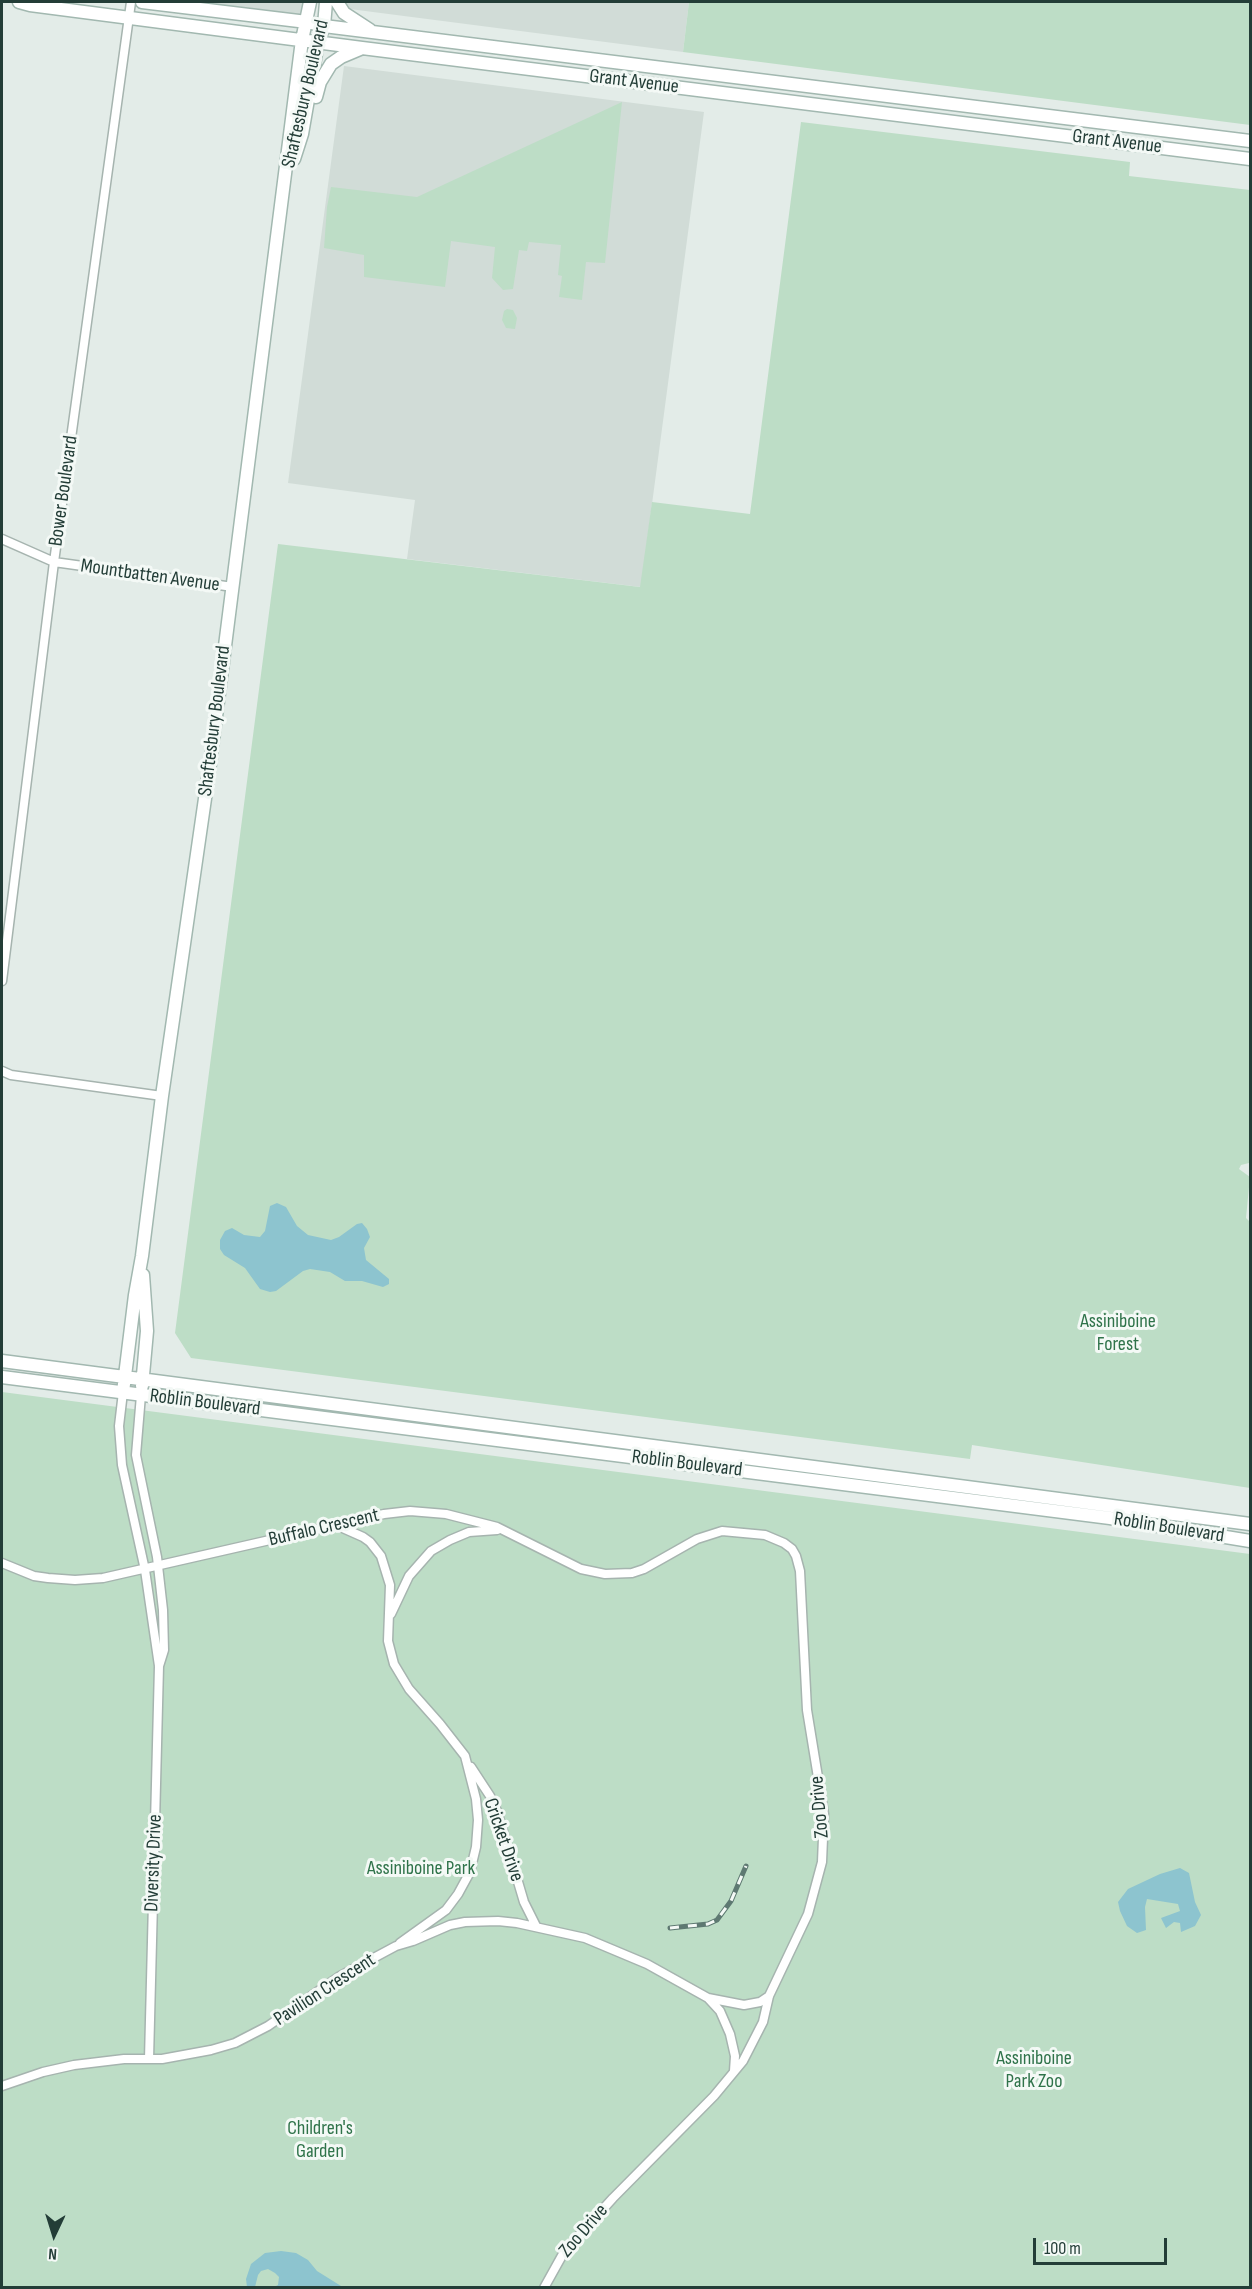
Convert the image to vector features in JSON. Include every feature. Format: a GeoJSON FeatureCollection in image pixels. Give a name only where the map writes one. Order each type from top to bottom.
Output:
{"type":"FeatureCollection","features":[{"type":"Feature","properties":{"kind":"main road","name":"Grant Avenue"},"geometry":{"type":"LineString","coordinates":[[19,2],[362,48],[1251,159]]}},
{"type":"Feature","properties":{"kind":"main road","name":"Grant Avenue"},"geometry":{"type":"LineString","coordinates":[[142,2],[1251,141]]}},
{"type":"Feature","properties":{"kind":"main road","name":"Shaftesbury Boulevard"},"geometry":{"type":"LineString","coordinates":[[123,1392],[162,1096],[210,764],[302,40],[310,2]]}},
{"type":"Feature","properties":{"kind":"main road","name":"Shaftesbury Boulevard"},"geometry":{"type":"LineString","coordinates":[[285,186],[302,134],[318,42],[324,26],[326,2]]}},
{"type":"Feature","properties":{"kind":"main road"},"geometry":{"type":"LineString","coordinates":[[337,2],[344,13],[373,32]]}},
{"type":"Feature","properties":{"kind":"main road"},"geometry":{"type":"LineString","coordinates":[[302,134],[327,68],[341,57],[362,48]]}},
{"type":"Feature","properties":{"kind":"main road","name":"Shaftesbury Boulevard"},"geometry":{"type":"LineString","coordinates":[[141,1395],[147,1331],[142,1256]]}},
{"type":"Feature","properties":{"kind":"main road","name":"Roblin Boulevard"},"geometry":{"type":"LineString","coordinates":[[2,1361],[1251,1524]]}},
{"type":"Feature","properties":{"kind":"main road","name":"Roblin Boulevard"},"geometry":{"type":"LineString","coordinates":[[2,1377],[1110,1518],[1251,1541]]}},
{"type":"Feature","properties":{"kind":"street","name":"Bower Boulevard"},"geometry":{"type":"LineString","coordinates":[[2,981],[54,562],[131,2]]}},
{"type":"Feature","properties":{"kind":"street","name":"Mountbatten Avenue"},"geometry":{"type":"LineString","coordinates":[[2,539],[54,562],[232,587]]}},
{"type":"Feature","properties":{"kind":"street"},"geometry":{"type":"LineString","coordinates":[[2,1071],[12,1075],[162,1096]]}},
{"type":"Feature","properties":{"kind":"street","name":"Diversity Drive"},"geometry":{"type":"LineString","coordinates":[[123,1392],[119,1426],[120,1454],[145,1570],[159,1666],[149,2059]]}},
{"type":"Feature","properties":{"kind":"street","name":"Diversity Drive"},"geometry":{"type":"LineString","coordinates":[[141,1395],[136,1439],[137,1469],[158,1566],[164,1650],[159,1666]]}},
{"type":"Feature","properties":{"kind":"street","name":"Buffalo Crescent"},"geometry":{"type":"LineString","coordinates":[[2,1563],[34,1576],[59,1580],[104,1578],[384,1514],[420,1512],[466,1518],[503,1530]]}},
{"type":"Feature","properties":{"kind":"street","name":"Cricket Drive"},"geometry":{"type":"LineString","coordinates":[[335,1525],[363,1537],[376,1548],[381,1556],[390,1585],[388,1641],[394,1664],[401,1678],[465,1756],[490,1796],[497,1811],[524,1902],[536,1926]]}},
{"type":"Feature","properties":{"kind":"street","name":"Cricket Drive"},"geometry":{"type":"LineString","coordinates":[[389,1616],[409,1576],[431,1551],[469,1532],[503,1530]]}},
{"type":"Feature","properties":{"kind":"street","name":"Zoo Drive"},"geometry":{"type":"LineString","coordinates":[[503,1530],[581,1569],[605,1574],[632,1573],[644,1569],[697,1539],[722,1531],[765,1535],[784,1543],[796,1556],[801,1580],[806,1699],[824,1814],[824,1847],[820,1876],[808,1914],[770,1996],[763,2022],[743,2061],[714,2096],[613,2198],[564,2252],[544,2288]]}},
{"type":"Feature","properties":{"kind":"street","name":"Cricket Drive"},"geometry":{"type":"LineString","coordinates":[[396,1946],[446,1910],[459,1894],[470,1872],[476,1847],[478,1820],[473,1783],[465,1756]]}},
{"type":"Feature","properties":{"kind":"street","name":"Pavilion Crescent"},"geometry":{"type":"LineString","coordinates":[[2,2086],[43,2072],[74,2065],[124,2059],[162,2060],[211,2050],[246,2038],[278,2020],[340,1977],[396,1946],[450,1924],[498,1921],[536,1926],[605,1946],[679,1980],[708,1998],[720,2011],[730,2034],[735,2056],[734,2071]]}},
{"type":"Feature","properties":{"kind":"street","name":"Pavilion Crescent"},"geometry":{"type":"LineString","coordinates":[[708,1998],[744,2005],[760,2002],[770,1996]]}},
{"type":"Feature","properties":{"kind":"shaded area"},"geometry":{"type":"Polygon","coordinates":[[[142,2],[310,2],[307,22],[142,2]]]}},
{"type":"Feature","properties":{"kind":"shaded area"},"geometry":{"type":"Polygon","coordinates":[[[340,2],[689,2],[683,52],[342,8],[340,2]]]}},
{"type":"Feature","properties":{"kind":"shaded area"},"geometry":{"type":"Polygon","coordinates":[[[344,66],[704,112],[641,587],[407,559],[415,500],[288,483],[344,66]]]}},
{"type":"Feature","properties":{"kind":"green space"},"geometry":{"type":"Polygon","coordinates":[[[689,2],[1250,2],[1250,125],[683,52],[689,2]]]}},
{"type":"Feature","properties":{"kind":"green space"},"geometry":{"type":"Polygon","coordinates":[[[622,102],[605,263],[586,262],[582,300],[559,297],[562,276],[558,275],[561,245],[529,242],[527,251],[519,250],[513,289],[503,290],[492,278],[495,247],[451,241],[445,287],[364,277],[364,255],[324,248],[331,187],[417,197],[622,102]]]}},
{"type":"Feature","properties":{"kind":"green space","name":"Assiniboine Forest"},"geometry":{"type":"Polygon","coordinates":[[[801,122],[1130,162],[1129,176],[1250,190],[1250,1159],[1249,1163],[1241,1165],[1239,1169],[1250,1177],[1246,1218],[1250,1222],[1250,1488],[972,1445],[970,1459],[191,1358],[175,1333],[278,544],[640,587],[652,502],[750,514],[801,122]]]}},
{"type":"Feature","properties":{"kind":"green space"},"geometry":{"type":"Polygon","coordinates":[[[513,310],[517,318],[515,329],[506,328],[502,320],[504,311],[513,310]]]}},
{"type":"Feature","properties":{"kind":"green space","name":"Assiniboine Park"},"geometry":{"type":"Polygon","coordinates":[[[2,1392],[1250,1554],[1250,2287],[2,2287],[2,1392]]]}},
{"type":"Feature","properties":{"kind":"water"},"geometry":{"type":"Polygon","coordinates":[[[277,1203],[286,1207],[297,1226],[308,1235],[331,1240],[362,1223],[370,1237],[364,1248],[366,1260],[389,1279],[389,1284],[383,1287],[362,1281],[345,1281],[330,1272],[310,1269],[303,1271],[276,1291],[260,1289],[245,1268],[224,1255],[220,1249],[220,1240],[225,1231],[232,1228],[244,1235],[260,1237],[265,1231],[270,1206],[277,1203]]]}},
{"type":"Feature","properties":{"kind":"water"},"geometry":{"type":"Polygon","coordinates":[[[1180,1868],[1189,1873],[1195,1902],[1201,1915],[1195,1926],[1181,1932],[1180,1923],[1174,1922],[1166,1928],[1161,1918],[1180,1911],[1178,1904],[1147,1899],[1146,1930],[1137,1933],[1127,1926],[1118,1902],[1128,1889],[1160,1874],[1180,1868]]]}},
{"type":"Feature","properties":{"kind":"water"},"geometry":{"type":"Polygon","coordinates":[[[281,2251],[296,2253],[308,2260],[317,2271],[341,2286],[354,2287],[274,2287],[278,2285],[279,2277],[268,2269],[261,2271],[258,2275],[255,2287],[247,2287],[246,2279],[251,2264],[265,2253],[281,2251]]]}},
{"type":"Feature","properties":{"kind":"railway"},"geometry":{"type":"LineString","coordinates":[[670,1928],[708,1924],[717,1920],[731,1901],[746,1866]]}},
{"type":"Feature","properties":{"kind":"park label","name":"Assiniboine Park Zoo"},"geometry":{"type":"Point","coordinates":[1034,2070]}},
{"type":"Feature","properties":{"kind":"park label","name":"Children's Garden"},"geometry":{"type":"Point","coordinates":[320,2140]}}]}
